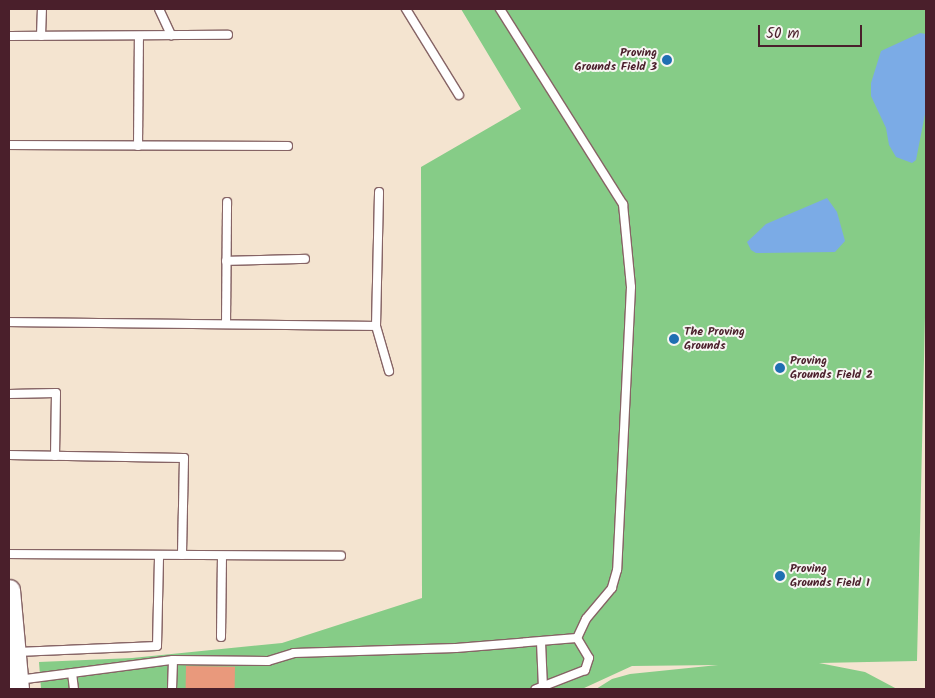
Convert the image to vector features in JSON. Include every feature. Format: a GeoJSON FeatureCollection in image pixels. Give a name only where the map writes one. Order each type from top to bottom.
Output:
{"type":"FeatureCollection","features":[{"type":"Feature","properties":{"kind":"main road"},"geometry":{"type":"LineString","coordinates":[[9,590],[13,652],[18,685]]}},
{"type":"Feature","properties":{"kind":"lane"},"geometry":{"type":"LineString","coordinates":[[41,36],[42,9]]}},
{"type":"Feature","properties":{"kind":"lane"},"geometry":{"type":"LineString","coordinates":[[159,9],[171,35]]}},
{"type":"Feature","properties":{"kind":"lane"},"geometry":{"type":"LineString","coordinates":[[406,9],[459,94]]}},
{"type":"Feature","properties":{"kind":"lane"},"geometry":{"type":"LineString","coordinates":[[500,9],[623,204],[631,287],[617,570],[612,588],[586,619],[577,638]]}},
{"type":"Feature","properties":{"kind":"lane"},"geometry":{"type":"LineString","coordinates":[[9,36],[228,35]]}},
{"type":"Feature","properties":{"kind":"lane"},"geometry":{"type":"LineString","coordinates":[[138,146],[139,36]]}},
{"type":"Feature","properties":{"kind":"lane"},"geometry":{"type":"LineString","coordinates":[[9,146],[288,146]]}},
{"type":"Feature","properties":{"kind":"lane"},"geometry":{"type":"LineString","coordinates":[[379,192],[376,326],[389,371]]}},
{"type":"Feature","properties":{"kind":"lane"},"geometry":{"type":"LineString","coordinates":[[226,324],[227,202]]}},
{"type":"Feature","properties":{"kind":"lane"},"geometry":{"type":"LineString","coordinates":[[226,261],[305,259]]}},
{"type":"Feature","properties":{"kind":"lane"},"geometry":{"type":"LineString","coordinates":[[9,322],[376,326]]}},
{"type":"Feature","properties":{"kind":"lane"},"geometry":{"type":"LineString","coordinates":[[9,394],[56,393],[55,456]]}},
{"type":"Feature","properties":{"kind":"lane"},"geometry":{"type":"LineString","coordinates":[[9,455],[184,458],[182,555]]}},
{"type":"Feature","properties":{"kind":"lane"},"geometry":{"type":"LineString","coordinates":[[9,554],[341,556]]}},
{"type":"Feature","properties":{"kind":"lane"},"geometry":{"type":"LineString","coordinates":[[13,652],[157,646],[158,555]]}},
{"type":"Feature","properties":{"kind":"lane"},"geometry":{"type":"LineString","coordinates":[[221,637],[222,556]]}},
{"type":"Feature","properties":{"kind":"lane"},"geometry":{"type":"LineString","coordinates":[[18,685],[72,673],[173,660],[268,661],[294,652],[541,642],[577,638]]}},
{"type":"Feature","properties":{"kind":"lane"},"geometry":{"type":"LineString","coordinates":[[541,642],[540,688],[585,670],[589,658],[577,638]]}},
{"type":"Feature","properties":{"kind":"lane"},"geometry":{"type":"LineString","coordinates":[[172,689],[173,660]]}},
{"type":"Feature","properties":{"kind":"lane"},"geometry":{"type":"LineString","coordinates":[[72,673],[74,689]]}},
{"type":"Feature","properties":{"kind":"green space","name":"The Proving Grounds"},"geometry":{"type":"Polygon","coordinates":[[[461,9],[926,9],[926,274],[917,661],[819,663],[865,672],[897,689],[596,689],[612,679],[630,674],[718,665],[632,666],[582,689],[41,689],[39,662],[132,658],[282,643],[422,598],[421,167],[521,109],[461,9]]]}},
{"type":"Feature","properties":{"kind":"water"},"geometry":{"type":"Polygon","coordinates":[[[920,33],[926,34],[926,109],[916,160],[912,163],[896,157],[889,145],[886,128],[871,96],[871,83],[881,51],[920,33]]]}},
{"type":"Feature","properties":{"kind":"water"},"geometry":{"type":"Polygon","coordinates":[[[827,198],[837,212],[845,241],[835,252],[756,253],[751,250],[747,242],[766,224],[827,198]]]}},
{"type":"Feature","properties":{"kind":"building"},"geometry":{"type":"Polygon","coordinates":[[[186,666],[235,667],[235,689],[186,689],[186,666]]]}},
{"type":"Feature","properties":{"kind":"place","name":"Proving Grounds Field 3"},"geometry":{"type":"Point","coordinates":[667,60]}},
{"type":"Feature","properties":{"kind":"place","name":"The Proving Grounds"},"geometry":{"type":"Point","coordinates":[674,339]}},
{"type":"Feature","properties":{"kind":"place","name":"Proving Grounds Field 2"},"geometry":{"type":"Point","coordinates":[780,368]}},
{"type":"Feature","properties":{"kind":"place","name":"Proving Grounds Field 1"},"geometry":{"type":"Point","coordinates":[780,576]}}]}
